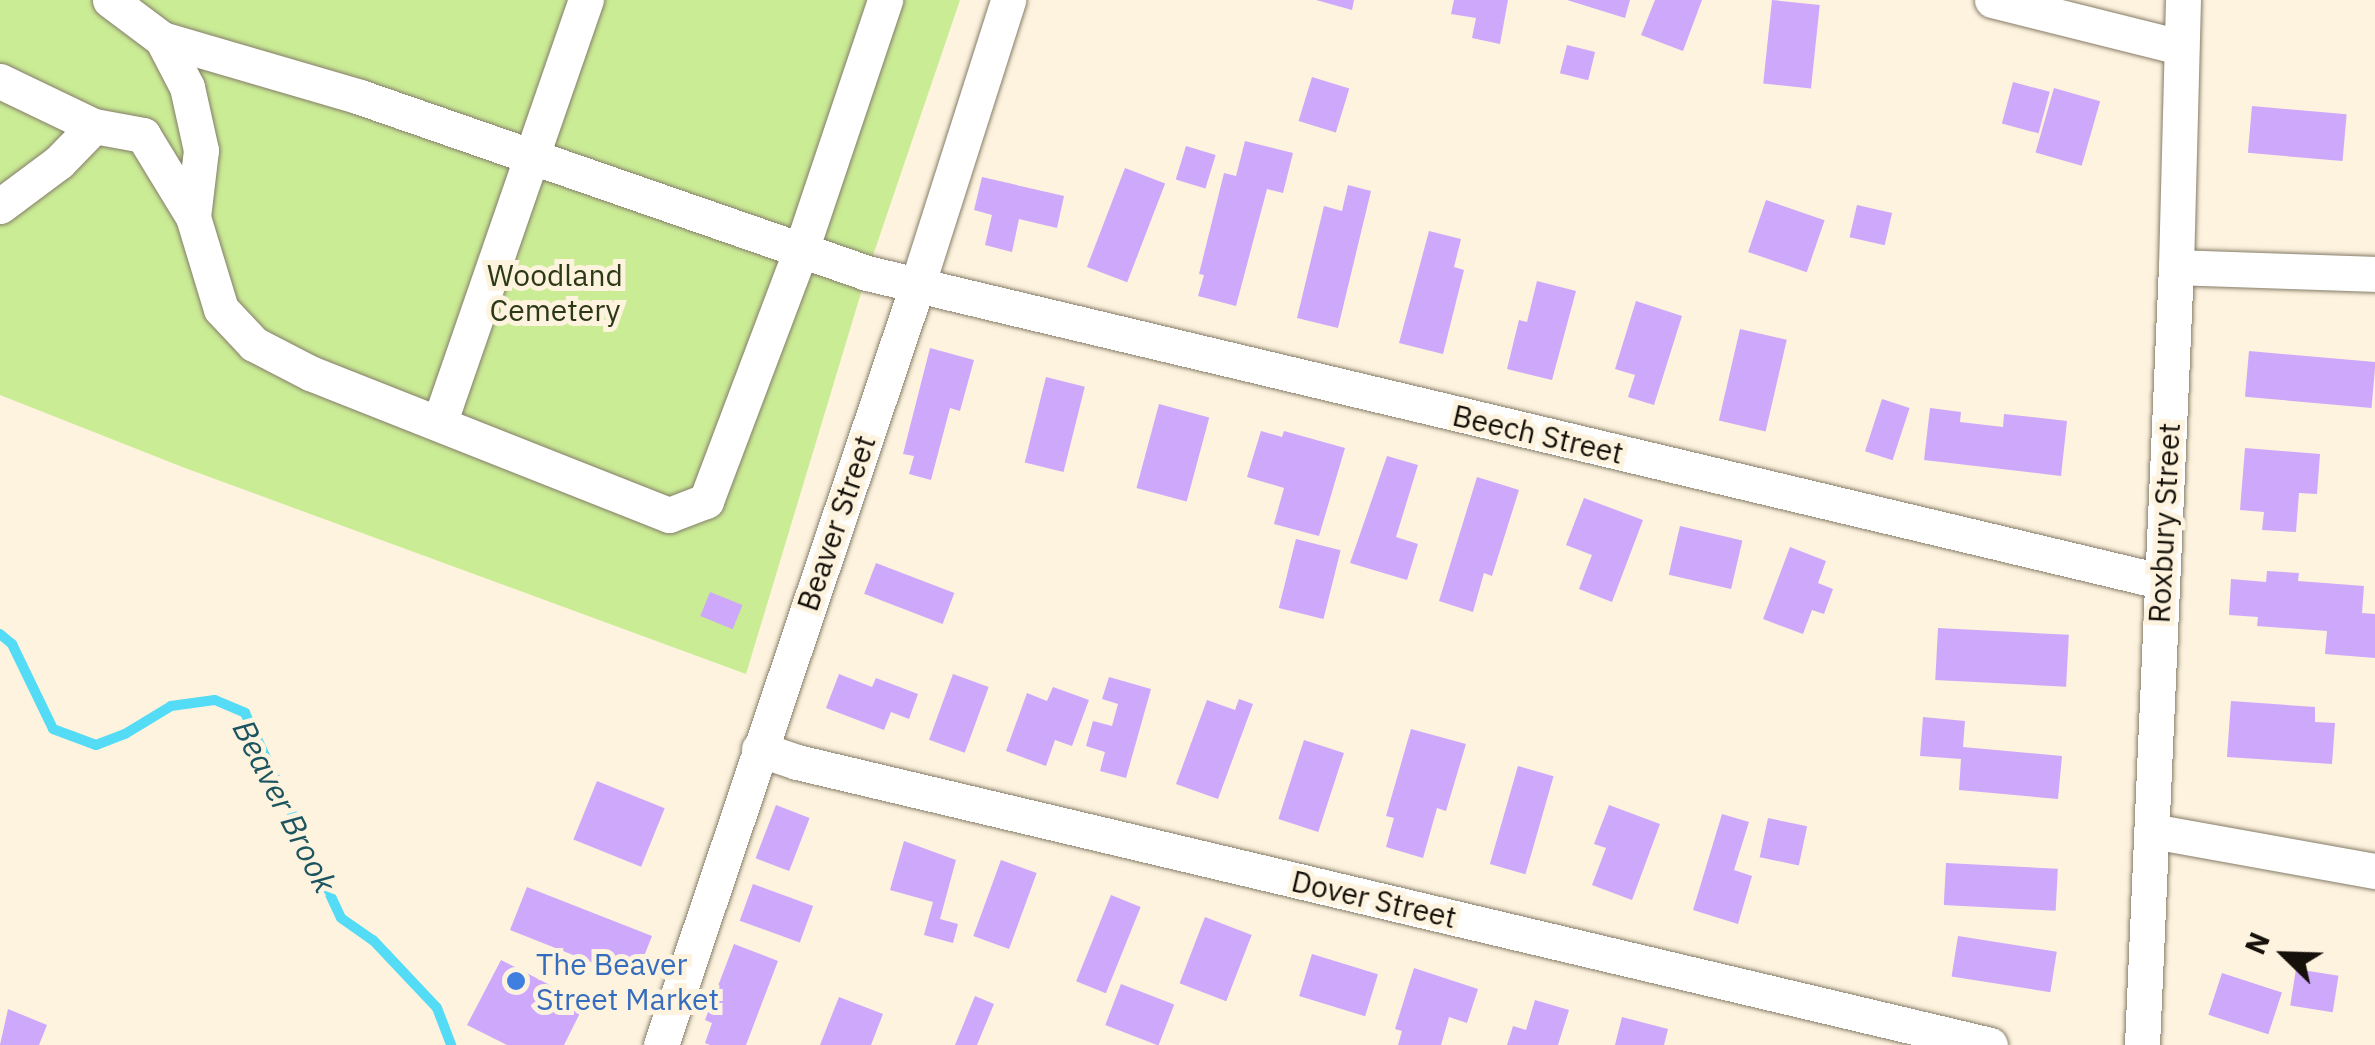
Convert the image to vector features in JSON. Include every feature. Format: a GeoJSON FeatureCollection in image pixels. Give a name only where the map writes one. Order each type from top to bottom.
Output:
{"type":"FeatureCollection","features":[{"type":"Feature","properties":{"kind":"street"},"geometry":{"type":"LineString","coordinates":[[110,0],[162,39],[187,87],[201,150],[193,217]]}},
{"type":"Feature","properties":{"kind":"street"},"geometry":{"type":"LineString","coordinates":[[440,421],[586,0]]}},
{"type":"Feature","properties":{"kind":"street"},"geometry":{"type":"LineString","coordinates":[[0,81],[94,126],[143,135],[193,217],[221,310],[254,344],[310,373],[669,514],[706,500],[800,250],[885,0]]}},
{"type":"Feature","properties":{"kind":"street","name":"Beaver Street"},"geometry":{"type":"LineString","coordinates":[[661,1045],[917,286],[1008,0]]}},
{"type":"Feature","properties":{"kind":"street"},"geometry":{"type":"LineString","coordinates":[[1992,0],[2182,47]]}},
{"type":"Feature","properties":{"kind":"street","name":"Roxbury Street"},"geometry":{"type":"LineString","coordinates":[[2142,1045],[2176,266],[2182,0]]}},
{"type":"Feature","properties":{"kind":"street","name":"Beech Street"},"geometry":{"type":"LineString","coordinates":[[162,39],[360,97],[800,250],[917,286],[2160,581]]}},
{"type":"Feature","properties":{"kind":"street"},"geometry":{"type":"LineString","coordinates":[[0,206],[59,162],[94,126]]}},
{"type":"Feature","properties":{"kind":"street"},"geometry":{"type":"LineString","coordinates":[[2176,266],[2375,274]]}},
{"type":"Feature","properties":{"kind":"street","name":"Dover Street"},"geometry":{"type":"LineString","coordinates":[[759,749],[1990,1045]]}},
{"type":"Feature","properties":{"kind":"street"},"geometry":{"type":"LineString","coordinates":[[2152,831],[2375,871]]}},
{"type":"Feature","properties":{"kind":"green space","name":"Woodland Cemetery"},"geometry":{"type":"Polygon","coordinates":[[[0,0],[960,0],[867,273],[746,674],[185,468],[0,395],[0,0]]]}},
{"type":"Feature","properties":{"kind":"building"},"geometry":{"type":"Polygon","coordinates":[[[1316,0],[1354,0],[1352,10],[1316,0]]]}},
{"type":"Feature","properties":{"kind":"building"},"geometry":{"type":"Polygon","coordinates":[[[1454,0],[1508,0],[1500,44],[1472,38],[1476,18],[1451,14],[1454,0]]]}},
{"type":"Feature","properties":{"kind":"building"},"geometry":{"type":"Polygon","coordinates":[[[1567,0],[1630,0],[1625,18],[1567,0]]]}},
{"type":"Feature","properties":{"kind":"building"},"geometry":{"type":"Polygon","coordinates":[[[1655,0],[1702,0],[1683,51],[1641,35],[1655,0]]]}},
{"type":"Feature","properties":{"kind":"building"},"geometry":{"type":"Polygon","coordinates":[[[1772,0],[1820,5],[1811,89],[1763,84],[1772,0]]]}},
{"type":"Feature","properties":{"kind":"building"},"geometry":{"type":"Polygon","coordinates":[[[1567,45],[1595,52],[1588,80],[1560,73],[1567,45]]]}},
{"type":"Feature","properties":{"kind":"building"},"geometry":{"type":"Polygon","coordinates":[[[1312,77],[1349,88],[1336,132],[1299,121],[1312,77]]]}},
{"type":"Feature","properties":{"kind":"building"},"geometry":{"type":"Polygon","coordinates":[[[2013,82],[2050,92],[2039,133],[2002,124],[2013,82]]]}},
{"type":"Feature","properties":{"kind":"building"},"geometry":{"type":"Polygon","coordinates":[[[2054,88],[2100,101],[2082,166],[2036,152],[2054,88]]]}},
{"type":"Feature","properties":{"kind":"building"},"geometry":{"type":"Polygon","coordinates":[[[2252,106],[2347,114],[2343,161],[2248,153],[2252,106]]]}},
{"type":"Feature","properties":{"kind":"building"},"geometry":{"type":"Polygon","coordinates":[[[1245,141],[1293,153],[1283,193],[1267,189],[1236,306],[1198,296],[1204,275],[1199,274],[1224,173],[1236,176],[1245,141]]]}},
{"type":"Feature","properties":{"kind":"building"},"geometry":{"type":"Polygon","coordinates":[[[1186,146],[1216,155],[1205,189],[1176,179],[1186,146]]]}},
{"type":"Feature","properties":{"kind":"building"},"geometry":{"type":"Polygon","coordinates":[[[1125,168],[1165,183],[1127,282],[1087,267],[1125,168]]]}},
{"type":"Feature","properties":{"kind":"building"},"geometry":{"type":"Polygon","coordinates":[[[982,177],[1064,196],[1057,228],[1019,219],[1012,252],[985,245],[992,215],[974,210],[982,177]]]}},
{"type":"Feature","properties":{"kind":"building"},"geometry":{"type":"Polygon","coordinates":[[[1348,185],[1371,191],[1338,328],[1297,318],[1324,206],[1342,211],[1348,185]]]}},
{"type":"Feature","properties":{"kind":"building"},"geometry":{"type":"Polygon","coordinates":[[[1766,200],[1825,220],[1807,272],[1748,252],[1766,200]]]}},
{"type":"Feature","properties":{"kind":"building"},"geometry":{"type":"Polygon","coordinates":[[[1857,205],[1892,213],[1885,245],[1850,237],[1857,205]]]}},
{"type":"Feature","properties":{"kind":"building"},"geometry":{"type":"Polygon","coordinates":[[[1429,231],[1461,239],[1454,267],[1464,270],[1443,354],[1399,343],[1429,231]]]}},
{"type":"Feature","properties":{"kind":"building"},"geometry":{"type":"Polygon","coordinates":[[[1537,281],[1576,291],[1552,380],[1507,369],[1519,320],[1527,322],[1537,281]]]}},
{"type":"Feature","properties":{"kind":"building"},"geometry":{"type":"Polygon","coordinates":[[[1636,301],[1682,316],[1654,405],[1628,397],[1635,375],[1615,369],[1636,301]]]}},
{"type":"Feature","properties":{"kind":"building"},"geometry":{"type":"Polygon","coordinates":[[[1740,329],[1787,340],[1766,431],[1719,421],[1740,329]]]}},
{"type":"Feature","properties":{"kind":"building"},"geometry":{"type":"Polygon","coordinates":[[[930,348],[974,360],[960,411],[950,408],[931,480],[909,474],[914,456],[903,454],[930,348]]]}},
{"type":"Feature","properties":{"kind":"building"},"geometry":{"type":"Polygon","coordinates":[[[2249,351],[2375,362],[2372,408],[2245,397],[2249,351]]]}},
{"type":"Feature","properties":{"kind":"building"},"geometry":{"type":"Polygon","coordinates":[[[1046,377],[1085,387],[1064,472],[1025,462],[1046,377]]]}},
{"type":"Feature","properties":{"kind":"building"},"geometry":{"type":"Polygon","coordinates":[[[1882,399],[1910,408],[1893,460],[1865,451],[1882,399]]]}},
{"type":"Feature","properties":{"kind":"building"},"geometry":{"type":"Polygon","coordinates":[[[1159,404],[1209,417],[1187,501],[1136,488],[1159,404]]]}},
{"type":"Feature","properties":{"kind":"building"},"geometry":{"type":"Polygon","coordinates":[[[1930,408],[1961,412],[1960,422],[2003,427],[2004,414],[2067,421],[2061,476],[1924,460],[1930,408]]]}},
{"type":"Feature","properties":{"kind":"building"},"geometry":{"type":"Polygon","coordinates":[[[1261,431],[1282,437],[1284,431],[1345,448],[1319,536],[1274,524],[1284,488],[1247,477],[1261,431]]]}},
{"type":"Feature","properties":{"kind":"building"},"geometry":{"type":"Polygon","coordinates":[[[2245,448],[2320,454],[2317,494],[2299,493],[2296,532],[2262,530],[2264,512],[2240,510],[2245,448]]]}},
{"type":"Feature","properties":{"kind":"building"},"geometry":{"type":"Polygon","coordinates":[[[1387,456],[1418,465],[1396,537],[1418,544],[1407,580],[1350,563],[1387,456]]]}},
{"type":"Feature","properties":{"kind":"building"},"geometry":{"type":"Polygon","coordinates":[[[1477,477],[1519,490],[1492,576],[1484,573],[1473,612],[1439,601],[1477,477]]]}},
{"type":"Feature","properties":{"kind":"building"},"geometry":{"type":"Polygon","coordinates":[[[1584,498],[1643,520],[1612,602],[1579,589],[1592,555],[1566,545],[1584,498]]]}},
{"type":"Feature","properties":{"kind":"building"},"geometry":{"type":"Polygon","coordinates":[[[1680,526],[1742,540],[1731,589],[1669,575],[1680,526]]]}},
{"type":"Feature","properties":{"kind":"building"},"geometry":{"type":"Polygon","coordinates":[[[1296,539],[1341,550],[1323,619],[1279,608],[1296,539]]]}},
{"type":"Feature","properties":{"kind":"building"},"geometry":{"type":"Polygon","coordinates":[[[1790,547],[1826,561],[1818,583],[1833,589],[1824,614],[1812,610],[1803,634],[1763,619],[1790,547]]]}},
{"type":"Feature","properties":{"kind":"building"},"geometry":{"type":"Polygon","coordinates":[[[876,563],[954,593],[943,624],[864,594],[876,563]]]}},
{"type":"Feature","properties":{"kind":"building"},"geometry":{"type":"Polygon","coordinates":[[[2267,571],[2299,573],[2298,581],[2364,586],[2362,613],[2375,614],[2375,658],[2325,654],[2327,631],[2257,626],[2258,617],[2229,615],[2231,579],[2266,582],[2267,571]]]}},
{"type":"Feature","properties":{"kind":"building"},"geometry":{"type":"Polygon","coordinates":[[[710,592],[742,605],[733,629],[700,616],[710,592]]]}},
{"type":"Feature","properties":{"kind":"building"},"geometry":{"type":"Polygon","coordinates":[[[1938,628],[2069,635],[2066,687],[1935,680],[1938,628]]]}},
{"type":"Feature","properties":{"kind":"building"},"geometry":{"type":"Polygon","coordinates":[[[839,674],[872,687],[876,678],[918,694],[909,719],[891,712],[884,730],[826,708],[839,674]]]}},
{"type":"Feature","properties":{"kind":"building"},"geometry":{"type":"Polygon","coordinates":[[[953,674],[989,687],[965,753],[929,740],[953,674]]]}},
{"type":"Feature","properties":{"kind":"building"},"geometry":{"type":"Polygon","coordinates":[[[1109,677],[1151,689],[1126,778],[1100,771],[1105,752],[1086,746],[1093,721],[1112,726],[1118,704],[1102,699],[1109,677]]]}},
{"type":"Feature","properties":{"kind":"building"},"geometry":{"type":"Polygon","coordinates":[[[1053,687],[1089,700],[1072,746],[1055,740],[1046,766],[1006,751],[1027,693],[1047,701],[1053,687]]]}},
{"type":"Feature","properties":{"kind":"building"},"geometry":{"type":"Polygon","coordinates":[[[1239,699],[1253,704],[1218,799],[1176,784],[1207,700],[1235,710],[1239,699]]]}},
{"type":"Feature","properties":{"kind":"building"},"geometry":{"type":"Polygon","coordinates":[[[2231,701],[2315,707],[2315,722],[2335,723],[2332,764],[2227,757],[2231,701]]]}},
{"type":"Feature","properties":{"kind":"building"},"geometry":{"type":"Polygon","coordinates":[[[1923,717],[1965,721],[1963,747],[2062,756],[2058,799],[1959,790],[1961,759],[1920,756],[1923,717]]]}},
{"type":"Feature","properties":{"kind":"building"},"geometry":{"type":"Polygon","coordinates":[[[1411,729],[1466,744],[1446,811],[1437,808],[1423,858],[1386,847],[1394,818],[1386,816],[1411,729]]]}},
{"type":"Feature","properties":{"kind":"building"},"geometry":{"type":"Polygon","coordinates":[[[1304,740],[1344,753],[1318,832],[1278,819],[1304,740]]]}},
{"type":"Feature","properties":{"kind":"building"},"geometry":{"type":"Polygon","coordinates":[[[1518,766],[1554,776],[1525,874],[1490,864],[1518,766]]]}},
{"type":"Feature","properties":{"kind":"building"},"geometry":{"type":"Polygon","coordinates":[[[597,781],[665,808],[641,867],[573,839],[597,781]]]}},
{"type":"Feature","properties":{"kind":"building"},"geometry":{"type":"Polygon","coordinates":[[[776,805],[810,818],[789,871],[756,858],[776,805]]]}},
{"type":"Feature","properties":{"kind":"building"},"geometry":{"type":"Polygon","coordinates":[[[1609,805],[1660,824],[1632,900],[1592,885],[1606,848],[1594,844],[1609,805]]]}},
{"type":"Feature","properties":{"kind":"building"},"geometry":{"type":"Polygon","coordinates":[[[1722,814],[1749,822],[1734,870],[1752,876],[1738,924],[1693,910],[1722,814]]]}},
{"type":"Feature","properties":{"kind":"building"},"geometry":{"type":"Polygon","coordinates":[[[1768,818],[1807,826],[1799,865],[1760,857],[1768,818]]]}},
{"type":"Feature","properties":{"kind":"building"},"geometry":{"type":"Polygon","coordinates":[[[904,841],[956,860],[940,919],[958,924],[953,943],[924,935],[933,902],[890,890],[904,841]]]}},
{"type":"Feature","properties":{"kind":"building"},"geometry":{"type":"Polygon","coordinates":[[[1001,860],[1037,873],[1009,949],[973,936],[1001,860]]]}},
{"type":"Feature","properties":{"kind":"building"},"geometry":{"type":"Polygon","coordinates":[[[1946,863],[2058,869],[2056,911],[1944,905],[1946,863]]]}},
{"type":"Feature","properties":{"kind":"building"},"geometry":{"type":"Polygon","coordinates":[[[753,884],[813,906],[800,943],[740,921],[753,884]]]}},
{"type":"Feature","properties":{"kind":"building"},"geometry":{"type":"Polygon","coordinates":[[[527,887],[652,936],[637,974],[613,965],[611,970],[510,930],[527,887]]]}},
{"type":"Feature","properties":{"kind":"building"},"geometry":{"type":"Polygon","coordinates":[[[1111,895],[1141,907],[1106,993],[1076,981],[1111,895]]]}},
{"type":"Feature","properties":{"kind":"building"},"geometry":{"type":"Polygon","coordinates":[[[1205,917],[1252,935],[1226,1001],[1180,983],[1205,917]]]}},
{"type":"Feature","properties":{"kind":"building"},"geometry":{"type":"Polygon","coordinates":[[[1958,936],[2057,952],[2050,992],[1952,976],[1958,936]]]}},
{"type":"Feature","properties":{"kind":"building"},"geometry":{"type":"Polygon","coordinates":[[[734,944],[778,961],[746,1045],[710,1045],[705,1043],[712,1023],[705,1020],[734,944]]]}},
{"type":"Feature","properties":{"kind":"building"},"geometry":{"type":"Polygon","coordinates":[[[1312,954],[1378,974],[1365,1016],[1299,996],[1312,954]]]}},
{"type":"Feature","properties":{"kind":"building","name":"The Beaver Street Market"},"geometry":{"type":"Polygon","coordinates":[[[501,960],[585,1003],[564,1045],[507,1045],[467,1025],[501,960]]]}},
{"type":"Feature","properties":{"kind":"building"},"geometry":{"type":"Polygon","coordinates":[[[1414,968],[1478,989],[1467,1023],[1449,1017],[1441,1045],[1398,1045],[1402,1031],[1395,1029],[1414,968]]]}},
{"type":"Feature","properties":{"kind":"building"},"geometry":{"type":"Polygon","coordinates":[[[2296,969],[2338,976],[2333,1012],[2290,1006],[2296,969]]]}},
{"type":"Feature","properties":{"kind":"building"},"geometry":{"type":"Polygon","coordinates":[[[2222,973],[2282,992],[2268,1034],[2208,1015],[2222,973]]]}},
{"type":"Feature","properties":{"kind":"building"},"geometry":{"type":"Polygon","coordinates":[[[1121,984],[1174,1004],[1159,1045],[1105,1025],[1121,984]]]}},
{"type":"Feature","properties":{"kind":"building"},"geometry":{"type":"Polygon","coordinates":[[[975,996],[994,1004],[977,1045],[955,1045],[975,996]]]}},
{"type":"Feature","properties":{"kind":"building"},"geometry":{"type":"Polygon","coordinates":[[[839,997],[883,1014],[871,1045],[820,1045],[839,997]]]}},
{"type":"Feature","properties":{"kind":"building"},"geometry":{"type":"Polygon","coordinates":[[[1535,1000],[1569,1010],[1558,1045],[1507,1045],[1513,1026],[1526,1030],[1535,1000]]]}},
{"type":"Feature","properties":{"kind":"building"},"geometry":{"type":"Polygon","coordinates":[[[8,1009],[47,1025],[39,1045],[0,1045],[8,1009]]]}},
{"type":"Feature","properties":{"kind":"building"},"geometry":{"type":"Polygon","coordinates":[[[1622,1017],[1668,1029],[1664,1045],[1615,1045],[1622,1017]]]}},
{"type":"Feature","properties":{"kind":"waterway","name":"Beaver Brook"},"geometry":{"type":"LineString","coordinates":[[0,634],[12,644],[53,729],[96,745],[125,734],[171,706],[215,700],[245,713],[341,918],[373,940],[437,1008],[451,1045]]}},
{"type":"Feature","properties":{"kind":"place","name":"The Beaver Street Market"},"geometry":{"type":"Point","coordinates":[516,981]}}]}
